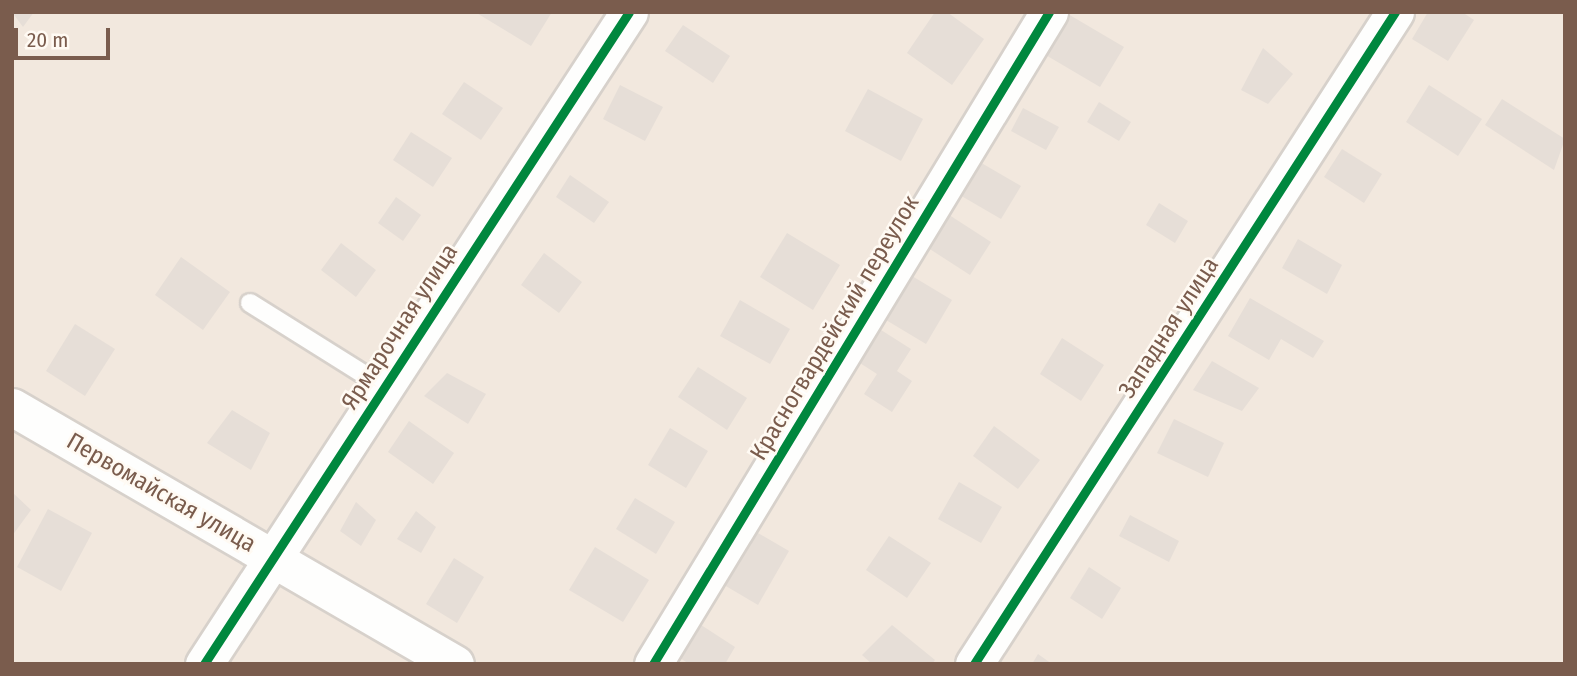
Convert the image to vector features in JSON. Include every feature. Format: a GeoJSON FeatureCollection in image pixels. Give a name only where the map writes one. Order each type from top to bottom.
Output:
{"type":"FeatureCollection","features":[{"type":"Feature","properties":{"kind":"street","name":"Ярмарочная улица"},"geometry":{"type":"LineString","coordinates":[[204,664],[629,12]]}},
{"type":"Feature","properties":{"kind":"street","name":"Красногвардейский переулок"},"geometry":{"type":"LineString","coordinates":[[653,664],[1049,12]]}},
{"type":"Feature","properties":{"kind":"street","name":"Западная улица"},"geometry":{"type":"LineString","coordinates":[[974,664],[1395,12]]}},
{"type":"Feature","properties":{"kind":"street","name":"Первомайская улица"},"geometry":{"type":"LineString","coordinates":[[12,407],[455,664]]}},
{"type":"Feature","properties":{"kind":"lane"},"geometry":{"type":"LineString","coordinates":[[250,303],[384,387]]}},
{"type":"Feature","properties":{"kind":"shaded area"},"geometry":{"type":"Polygon","coordinates":[[[12,12],[1565,12],[1565,664],[12,664],[12,12]]]}},
{"type":"Feature","properties":{"kind":"building"},"geometry":{"type":"Polygon","coordinates":[[[12,12],[34,12],[23,27],[12,12]]]}},
{"type":"Feature","properties":{"kind":"building"},"geometry":{"type":"Polygon","coordinates":[[[475,12],[552,12],[531,46],[475,12]]]}},
{"type":"Feature","properties":{"kind":"building"},"geometry":{"type":"Polygon","coordinates":[[[935,12],[947,12],[984,39],[952,85],[907,53],[935,12]]]}},
{"type":"Feature","properties":{"kind":"building"},"geometry":{"type":"Polygon","coordinates":[[[1428,12],[1462,12],[1474,20],[1448,61],[1412,39],[1428,12]]]}},
{"type":"Feature","properties":{"kind":"building"},"geometry":{"type":"Polygon","coordinates":[[[1068,14],[1124,47],[1100,87],[1044,54],[1068,14]]]}},
{"type":"Feature","properties":{"kind":"building"},"geometry":{"type":"Polygon","coordinates":[[[683,25],[730,56],[713,83],[665,51],[683,25]]]}},
{"type":"Feature","properties":{"kind":"building"},"geometry":{"type":"Polygon","coordinates":[[[1263,48],[1293,74],[1268,104],[1241,90],[1263,48]]]}},
{"type":"Feature","properties":{"kind":"building"},"geometry":{"type":"Polygon","coordinates":[[[464,82],[503,108],[481,140],[442,114],[464,82]]]}},
{"type":"Feature","properties":{"kind":"building"},"geometry":{"type":"Polygon","coordinates":[[[620,85],[663,107],[645,141],[603,119],[620,85]]]}},
{"type":"Feature","properties":{"kind":"building"},"geometry":{"type":"Polygon","coordinates":[[[1429,85],[1482,119],[1458,156],[1406,122],[1429,85]]]}},
{"type":"Feature","properties":{"kind":"building"},"geometry":{"type":"Polygon","coordinates":[[[868,89],[923,119],[901,161],[845,131],[868,89]]]}},
{"type":"Feature","properties":{"kind":"building"},"geometry":{"type":"Polygon","coordinates":[[[1502,99],[1565,139],[1554,170],[1485,125],[1502,99]]]}},
{"type":"Feature","properties":{"kind":"building"},"geometry":{"type":"Polygon","coordinates":[[[1099,102],[1131,122],[1119,141],[1087,122],[1099,102]]]}},
{"type":"Feature","properties":{"kind":"building"},"geometry":{"type":"Polygon","coordinates":[[[1023,108],[1059,127],[1046,150],[1011,131],[1023,108]]]}},
{"type":"Feature","properties":{"kind":"building"},"geometry":{"type":"Polygon","coordinates":[[[411,132],[452,158],[433,187],[393,160],[411,132]]]}},
{"type":"Feature","properties":{"kind":"building"},"geometry":{"type":"Polygon","coordinates":[[[1342,149],[1382,174],[1364,203],[1324,177],[1342,149]]]}},
{"type":"Feature","properties":{"kind":"building"},"geometry":{"type":"Polygon","coordinates":[[[978,161],[1021,186],[1001,219],[958,194],[978,161]]]}},
{"type":"Feature","properties":{"kind":"building"},"geometry":{"type":"Polygon","coordinates":[[[570,175],[609,202],[594,223],[556,197],[570,175]]]}},
{"type":"Feature","properties":{"kind":"building"},"geometry":{"type":"Polygon","coordinates":[[[396,197],[421,215],[403,241],[378,223],[396,197]]]}},
{"type":"Feature","properties":{"kind":"building"},"geometry":{"type":"Polygon","coordinates":[[[1159,203],[1188,221],[1175,243],[1146,225],[1159,203]]]}},
{"type":"Feature","properties":{"kind":"building"},"geometry":{"type":"Polygon","coordinates":[[[943,211],[991,242],[970,275],[922,244],[943,211]]]}},
{"type":"Feature","properties":{"kind":"building"},"geometry":{"type":"Polygon","coordinates":[[[787,233],[840,265],[813,310],[760,277],[787,233]]]}},
{"type":"Feature","properties":{"kind":"building"},"geometry":{"type":"Polygon","coordinates":[[[1298,239],[1342,265],[1327,294],[1282,268],[1298,239]]]}},
{"type":"Feature","properties":{"kind":"building"},"geometry":{"type":"Polygon","coordinates":[[[341,243],[376,270],[356,297],[321,270],[341,243]]]}},
{"type":"Feature","properties":{"kind":"building"},"geometry":{"type":"Polygon","coordinates":[[[544,253],[582,282],[559,313],[521,285],[544,253]]]}},
{"type":"Feature","properties":{"kind":"building"},"geometry":{"type":"Polygon","coordinates":[[[181,257],[230,292],[203,330],[155,295],[181,257]]]}},
{"type":"Feature","properties":{"kind":"building"},"geometry":{"type":"Polygon","coordinates":[[[897,267],[952,300],[926,344],[871,311],[897,267]]]}},
{"type":"Feature","properties":{"kind":"building"},"geometry":{"type":"Polygon","coordinates":[[[1250,298],[1324,341],[1313,358],[1281,339],[1269,360],[1228,336],[1250,298]]]}},
{"type":"Feature","properties":{"kind":"building"},"geometry":{"type":"Polygon","coordinates":[[[740,300],[790,329],[770,364],[720,336],[740,300]]]}},
{"type":"Feature","properties":{"kind":"building"},"geometry":{"type":"Polygon","coordinates":[[[870,323],[911,349],[897,371],[912,381],[892,412],[864,394],[877,374],[849,356],[870,323]]]}},
{"type":"Feature","properties":{"kind":"building"},"geometry":{"type":"Polygon","coordinates":[[[75,324],[115,349],[85,396],[46,371],[75,324]]]}},
{"type":"Feature","properties":{"kind":"building"},"geometry":{"type":"Polygon","coordinates":[[[1062,338],[1104,365],[1081,401],[1040,374],[1062,338]]]}},
{"type":"Feature","properties":{"kind":"building"},"geometry":{"type":"Polygon","coordinates":[[[1212,361],[1259,388],[1242,411],[1193,390],[1212,361]]]}},
{"type":"Feature","properties":{"kind":"building"},"geometry":{"type":"Polygon","coordinates":[[[698,367],[747,398],[727,430],[678,397],[698,367]]]}},
{"type":"Feature","properties":{"kind":"building"},"geometry":{"type":"Polygon","coordinates":[[[447,373],[486,394],[468,424],[424,396],[447,373]]]}},
{"type":"Feature","properties":{"kind":"building"},"geometry":{"type":"Polygon","coordinates":[[[232,410],[270,433],[251,470],[207,443],[232,410]]]}},
{"type":"Feature","properties":{"kind":"building"},"geometry":{"type":"Polygon","coordinates":[[[1174,419],[1224,443],[1208,477],[1157,453],[1174,419]]]}},
{"type":"Feature","properties":{"kind":"building"},"geometry":{"type":"Polygon","coordinates":[[[409,421],[454,453],[433,484],[388,452],[409,421]]]}},
{"type":"Feature","properties":{"kind":"building"},"geometry":{"type":"Polygon","coordinates":[[[994,426],[1040,460],[1018,489],[973,456],[994,426]]]}},
{"type":"Feature","properties":{"kind":"building"},"geometry":{"type":"Polygon","coordinates":[[[670,428],[708,451],[686,488],[648,465],[670,428]]]}},
{"type":"Feature","properties":{"kind":"building"},"geometry":{"type":"Polygon","coordinates":[[[959,482],[1002,507],[981,543],[938,519],[959,482]]]}},
{"type":"Feature","properties":{"kind":"building"},"geometry":{"type":"Polygon","coordinates":[[[12,492],[31,510],[12,536],[12,492]]]}},
{"type":"Feature","properties":{"kind":"building"},"geometry":{"type":"Polygon","coordinates":[[[635,498],[675,522],[656,554],[616,529],[635,498]]]}},
{"type":"Feature","properties":{"kind":"building"},"geometry":{"type":"Polygon","coordinates":[[[356,502],[376,520],[361,546],[340,531],[356,502]]]}},
{"type":"Feature","properties":{"kind":"building"},"geometry":{"type":"Polygon","coordinates":[[[48,509],[92,533],[61,591],[17,567],[48,509]]]}},
{"type":"Feature","properties":{"kind":"building"},"geometry":{"type":"Polygon","coordinates":[[[416,511],[436,527],[421,553],[397,539],[416,511]]]}},
{"type":"Feature","properties":{"kind":"building"},"geometry":{"type":"Polygon","coordinates":[[[1130,515],[1179,541],[1169,562],[1119,536],[1130,515]]]}},
{"type":"Feature","properties":{"kind":"building"},"geometry":{"type":"Polygon","coordinates":[[[751,529],[789,551],[758,605],[719,582],[751,529]]]}},
{"type":"Feature","properties":{"kind":"building"},"geometry":{"type":"Polygon","coordinates":[[[889,536],[931,563],[907,598],[866,570],[889,536]]]}},
{"type":"Feature","properties":{"kind":"building"},"geometry":{"type":"Polygon","coordinates":[[[595,547],[649,580],[623,622],[569,590],[595,547]]]}},
{"type":"Feature","properties":{"kind":"building"},"geometry":{"type":"Polygon","coordinates":[[[454,558],[484,577],[457,623],[426,604],[454,558]]]}},
{"type":"Feature","properties":{"kind":"building"},"geometry":{"type":"Polygon","coordinates":[[[1089,567],[1121,588],[1102,619],[1070,598],[1089,567]]]}},
{"type":"Feature","properties":{"kind":"building"},"geometry":{"type":"Polygon","coordinates":[[[698,623],[735,647],[725,664],[689,664],[677,656],[698,623]]]}},
{"type":"Feature","properties":{"kind":"building"},"geometry":{"type":"Polygon","coordinates":[[[892,625],[935,660],[932,664],[872,664],[862,655],[892,625]]]}},
{"type":"Feature","properties":{"kind":"building"},"geometry":{"type":"Polygon","coordinates":[[[1038,654],[1052,664],[1032,664],[1038,654]]]}},
{"type":"Feature","properties":{"kind":"cycle path"},"geometry":{"type":"LineString","coordinates":[[204,664],[629,12]]}},
{"type":"Feature","properties":{"kind":"cycle path"},"geometry":{"type":"LineString","coordinates":[[653,664],[1049,12]]}},
{"type":"Feature","properties":{"kind":"cycle path"},"geometry":{"type":"LineString","coordinates":[[974,664],[1395,12]]}}]}
